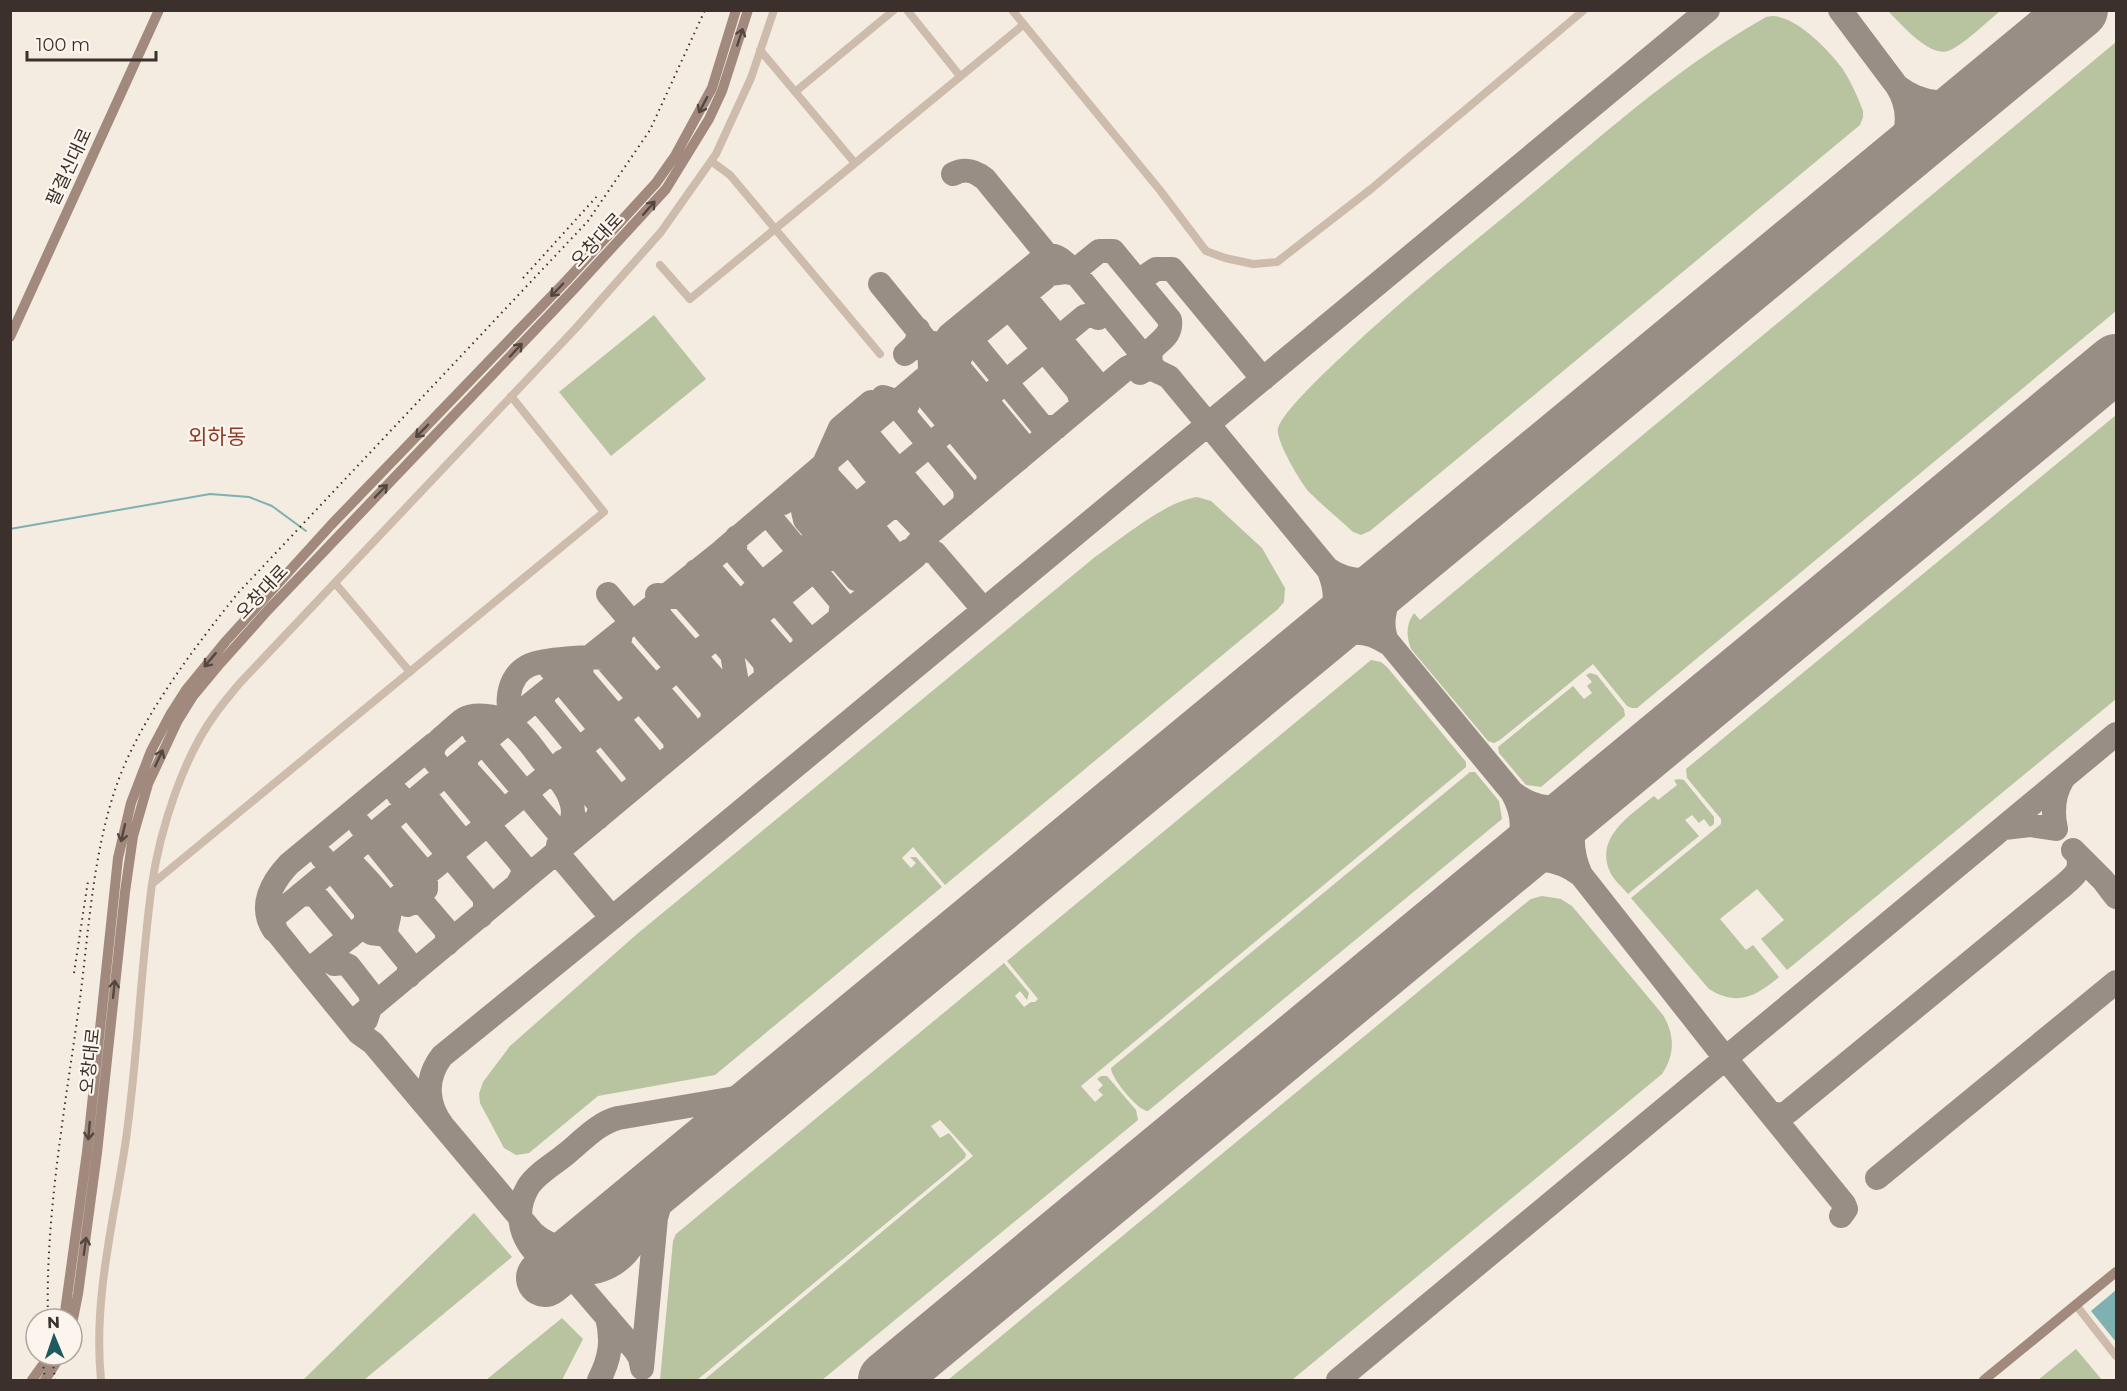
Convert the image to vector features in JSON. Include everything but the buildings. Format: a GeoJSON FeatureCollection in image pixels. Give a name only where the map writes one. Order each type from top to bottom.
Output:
{"type":"FeatureCollection","features":[{"type":"Feature","properties":{"kind":"main road","name":"팔결신대로"},"geometry":{"type":"LineString","coordinates":[[10,337],[159,10]]}},
{"type":"Feature","properties":{"kind":"main road","name":"오창대로"},"geometry":{"type":"LineString","coordinates":[[75,1307],[97,1153],[133,836],[148,784],[178,720],[193,696],[309,558],[331,525],[567,280],[656,183],[675,156],[712,88],[736,10]]}},
{"type":"Feature","properties":{"kind":"main road","name":"오창대로"},"geometry":{"type":"LineString","coordinates":[[66,1307],[83,1187],[114,891],[123,832],[131,803],[151,751],[170,715],[209,660],[309,558],[341,534],[666,189],[704,127],[722,91],[748,10]]}},
{"type":"Feature","properties":{"kind":"main road"},"geometry":{"type":"LineString","coordinates":[[1984,1380],[2116,1272]]}},
{"type":"Feature","properties":{"kind":"main road"},"geometry":{"type":"LineString","coordinates":[[32,1380],[41,1367]]}},
{"type":"Feature","properties":{"kind":"main road"},"geometry":{"type":"LineString","coordinates":[[45,1380],[53,1367]]}},
{"type":"Feature","properties":{"kind":"street"},"geometry":{"type":"LineString","coordinates":[[101,1380],[98,1358],[99,1308],[127,1134],[152,884],[166,820],[195,748],[215,713],[239,684],[576,328],[661,232],[711,161],[751,78],[774,10]]}},
{"type":"Feature","properties":{"kind":"street"},"geometry":{"type":"LineString","coordinates":[[795,92],[894,10]]}},
{"type":"Feature","properties":{"kind":"street"},"geometry":{"type":"LineString","coordinates":[[907,10],[960,76]]}},
{"type":"Feature","properties":{"kind":"street"},"geometry":{"type":"LineString","coordinates":[[1012,10],[1159,189],[1206,251],[1253,264],[1276,262],[1371,189],[1584,10]]}},
{"type":"Feature","properties":{"kind":"street"},"geometry":{"type":"LineString","coordinates":[[660,265],[690,299],[1023,25]]}},
{"type":"Feature","properties":{"kind":"street"},"geometry":{"type":"LineString","coordinates":[[760,50],[854,162]]}},
{"type":"Feature","properties":{"kind":"street"},"geometry":{"type":"LineString","coordinates":[[711,161],[730,175],[880,354]]}},
{"type":"Feature","properties":{"kind":"street"},"geometry":{"type":"LineString","coordinates":[[152,884],[604,512],[511,396]]}},
{"type":"Feature","properties":{"kind":"street"},"geometry":{"type":"LineString","coordinates":[[335,583],[410,672]]}},
{"type":"Feature","properties":{"kind":"street"},"geometry":{"type":"LineString","coordinates":[[2076,1305],[2116,1356]]}},
{"type":"Feature","properties":{"kind":"green space"},"geometry":{"type":"Polygon","coordinates":[[[1888,11],[2000,11],[1954,49],[1940,51],[1932,49],[1915,38],[1888,11]]]}},
{"type":"Feature","properties":{"kind":"green space"},"geometry":{"type":"Polygon","coordinates":[[[1766,17],[1781,17],[1801,27],[1836,60],[1851,83],[1863,111],[1860,125],[1370,531],[1361,535],[1353,532],[1309,492],[1289,461],[1278,434],[1281,421],[1287,413],[1324,374],[1388,314],[1625,116],[1708,54],[1766,17]]]}},
{"type":"Feature","properties":{"kind":"green space"},"geometry":{"type":"Polygon","coordinates":[[[2116,42],[2116,311],[1637,708],[1627,706],[1593,664],[1500,740],[1494,743],[1488,741],[1411,649],[1408,630],[1409,621],[1414,613],[1420,620],[2116,42]]]}},
{"type":"Feature","properties":{"kind":"green space"},"geometry":{"type":"Polygon","coordinates":[[[654,315],[706,379],[611,456],[559,392],[654,315]]]}},
{"type":"Feature","properties":{"kind":"green space"},"geometry":{"type":"Polygon","coordinates":[[[2116,415],[2116,699],[1787,970],[1761,939],[1784,920],[1757,889],[1720,919],[1746,950],[1753,945],[1779,977],[1746,997],[1729,997],[1709,989],[1631,898],[1721,824],[1721,819],[1687,778],[1686,769],[2116,415]]]}},
{"type":"Feature","properties":{"kind":"green space"},"geometry":{"type":"Polygon","coordinates":[[[1197,497],[1211,501],[1262,548],[1285,588],[1284,602],[1278,609],[945,885],[913,847],[902,858],[911,868],[916,863],[910,857],[916,857],[942,887],[715,1075],[598,1096],[529,1153],[516,1155],[504,1148],[480,1103],[479,1094],[483,1082],[510,1046],[637,934],[1095,557],[1158,513],[1197,497]]]}},
{"type":"Feature","properties":{"kind":"green space"},"geometry":{"type":"Polygon","coordinates":[[[1371,660],[1381,662],[1387,667],[1466,762],[1466,767],[1081,1086],[1095,1102],[1103,1095],[1098,1090],[1103,1085],[1097,1079],[1107,1076],[1136,1110],[1138,1120],[822,1380],[704,1380],[973,1156],[940,1120],[931,1126],[940,1138],[949,1133],[966,1154],[965,1158],[697,1380],[660,1380],[673,1241],[676,1234],[1004,963],[1029,993],[1027,1000],[1020,991],[1015,996],[1024,1007],[1035,1002],[1038,999],[1007,961],[1371,660]]]}},
{"type":"Feature","properties":{"kind":"green space"},"geometry":{"type":"Polygon","coordinates":[[[1590,673],[1597,675],[1624,709],[1625,716],[1541,787],[1526,785],[1499,753],[1498,747],[1573,686],[1584,699],[1592,693],[1587,686],[1592,682],[1586,675],[1590,673]]]}},
{"type":"Feature","properties":{"kind":"green space"},"geometry":{"type":"Polygon","coordinates":[[[1470,772],[1475,772],[1499,801],[1502,819],[1148,1111],[1132,1100],[1115,1079],[1111,1068],[1470,772]]]}},
{"type":"Feature","properties":{"kind":"green space"},"geometry":{"type":"Polygon","coordinates":[[[1674,780],[1684,780],[1714,817],[1714,824],[1710,827],[1704,819],[1699,823],[1692,815],[1685,820],[1699,836],[1628,894],[1610,872],[1606,859],[1611,837],[1626,819],[1654,796],[1658,800],[1677,785],[1674,780]]]}},
{"type":"Feature","properties":{"kind":"green space"},"geometry":{"type":"Polygon","coordinates":[[[1542,896],[1561,899],[1572,906],[1663,1015],[1670,1030],[1672,1045],[1666,1067],[1662,1074],[1292,1380],[948,1380],[1522,906],[1531,899],[1542,896]]]}},
{"type":"Feature","properties":{"kind":"green space"},"geometry":{"type":"Polygon","coordinates":[[[474,1213],[512,1257],[364,1380],[303,1380],[474,1213]]]}},
{"type":"Feature","properties":{"kind":"green space"},"geometry":{"type":"Polygon","coordinates":[[[562,1318],[583,1339],[562,1380],[486,1380],[562,1318]]]}},
{"type":"Feature","properties":{"kind":"green space"},"geometry":{"type":"Polygon","coordinates":[[[2076,1349],[2102,1380],[2038,1380],[2076,1349]]]}},
{"type":"Feature","properties":{"kind":"water"},"geometry":{"type":"Polygon","coordinates":[[[2116,1290],[2116,1342],[2091,1311],[2116,1290]]]}},
{"type":"Feature","properties":{"kind":"waterway"},"geometry":{"type":"LineString","coordinates":[[10,529],[210,494],[249,497],[272,506],[306,531]]}},
{"type":"Feature","properties":{"kind":"taxiway"},"geometry":{"type":"LineString","coordinates":[[443,1126],[433,1109],[430,1091],[430,1082],[436,1064],[442,1056],[612,918],[1708,10]]}},
{"type":"Feature","properties":{"kind":"taxiway"},"geometry":{"type":"LineString","coordinates":[[1840,10],[1903,97],[1907,119],[1906,130],[1898,151],[1885,171]]}},
{"type":"Feature","properties":{"kind":"taxiway"},"geometry":{"type":"LineString","coordinates":[[1897,86],[1917,98],[1938,102],[1959,100],[1980,92]]}},
{"type":"Feature","properties":{"kind":"taxiway"},"geometry":{"type":"LineString","coordinates":[[953,174],[969,171],[985,179],[1057,267]]}},
{"type":"Feature","properties":{"kind":"taxiway"},"geometry":{"type":"LineString","coordinates":[[314,978],[276,931],[273,921],[275,916],[508,722],[722,551],[1050,274],[1072,273],[1099,251],[1113,251],[1170,320],[1167,334],[1150,352],[1151,364]]}},
{"type":"Feature","properties":{"kind":"taxiway"},"geometry":{"type":"LineString","coordinates":[[936,351],[945,352],[950,357],[1019,440],[1021,446],[1019,459],[1010,460],[1003,457],[973,421],[972,413],[975,408],[967,409],[960,406],[930,369],[929,342],[933,344],[944,342],[949,335],[1039,261],[1053,256],[1061,259],[1072,269],[1155,370]]}},
{"type":"Feature","properties":{"kind":"taxiway"},"geometry":{"type":"LineString","coordinates":[[1138,281],[1156,269],[1172,269],[1263,379]]}},
{"type":"Feature","properties":{"kind":"taxiway"},"geometry":{"type":"LineString","coordinates":[[880,284],[937,354]]}},
{"type":"Feature","properties":{"kind":"taxiway"},"geometry":{"type":"LineString","coordinates":[[1027,303],[1016,302],[1014,307],[1016,316],[1078,391],[1081,401],[1079,408]]}},
{"type":"Feature","properties":{"kind":"taxiway"},"geometry":{"type":"LineString","coordinates":[[1032,306],[1094,380]]}},
{"type":"Feature","properties":{"kind":"taxiway"},"geometry":{"type":"LineString","coordinates":[[751,593],[1085,316],[1098,318]]}},
{"type":"Feature","properties":{"kind":"taxiway"},"geometry":{"type":"LineString","coordinates":[[905,354],[916,343],[918,329]]}},
{"type":"Feature","properties":{"kind":"taxiway"},"geometry":{"type":"LineString","coordinates":[[961,356],[962,346],[977,347],[1042,426],[1056,428]]}},
{"type":"Feature","properties":{"kind":"taxiway"},"geometry":{"type":"LineString","coordinates":[[359,1033],[360,1016],[751,690],[915,557],[918,553],[917,544],[1127,368],[1141,364],[1155,369]]}},
{"type":"Feature","properties":{"kind":"taxiway"},"geometry":{"type":"LineString","coordinates":[[1140,373],[1151,369],[1169,377],[1512,792],[1521,815],[1521,836],[1513,856],[1498,875]]}},
{"type":"Feature","properties":{"kind":"taxiway"},"geometry":{"type":"LineString","coordinates":[[908,404],[910,391],[925,395],[989,472],[988,484]]}},
{"type":"Feature","properties":{"kind":"taxiway"},"geometry":{"type":"LineString","coordinates":[[883,397],[892,400],[964,486],[966,495],[964,505]]}},
{"type":"Feature","properties":{"kind":"taxiway"},"geometry":{"type":"LineString","coordinates":[[856,579],[805,520],[803,511],[840,428],[871,402]]}},
{"type":"Feature","properties":{"kind":"taxiway"},"geometry":{"type":"LineString","coordinates":[[741,629],[890,508],[902,508],[922,529],[935,529],[935,514],[871,439],[856,437],[856,451],[902,508]]}},
{"type":"Feature","properties":{"kind":"taxiway"},"geometry":{"type":"LineString","coordinates":[[827,461],[826,474],[850,500],[848,514],[853,512],[860,514],[870,524],[891,550],[891,565]]}},
{"type":"Feature","properties":{"kind":"taxiway"},"geometry":{"type":"LineString","coordinates":[[811,478],[808,484],[810,489],[880,572],[879,586]]}},
{"type":"Feature","properties":{"kind":"taxiway"},"geometry":{"type":"LineString","coordinates":[[783,503],[774,508],[771,518],[842,603],[840,617]]}},
{"type":"Feature","properties":{"kind":"taxiway"},"geometry":{"type":"LineString","coordinates":[[737,537],[734,552],[804,634],[803,648]]}},
{"type":"Feature","properties":{"kind":"taxiway"},"geometry":{"type":"LineString","coordinates":[[908,551],[925,549],[935,553],[984,610]]}},
{"type":"Feature","properties":{"kind":"taxiway"},"geometry":{"type":"LineString","coordinates":[[1328,569],[1347,578],[1368,580],[1388,576],[1407,566]]}},
{"type":"Feature","properties":{"kind":"taxiway"},"geometry":{"type":"LineString","coordinates":[[1388,643],[1384,633],[1384,613],[1391,593],[1407,566]]}},
{"type":"Feature","properties":{"kind":"taxiway"},"geometry":{"type":"LineString","coordinates":[[743,626],[745,626],[747,612],[713,573],[696,571],[696,583],[765,663],[765,679]]}},
{"type":"Feature","properties":{"kind":"taxiway"},"geometry":{"type":"LineString","coordinates":[[1319,639],[1329,624],[1334,608],[1334,591],[1330,574]]}},
{"type":"Feature","properties":{"kind":"taxiway"},"geometry":{"type":"LineString","coordinates":[[608,594],[624,613]]}},
{"type":"Feature","properties":{"kind":"taxiway"},"geometry":{"type":"LineString","coordinates":[[657,595],[682,597],[732,654],[736,677],[734,689],[730,699],[720,707]]}},
{"type":"Feature","properties":{"kind":"taxiway"},"geometry":{"type":"LineString","coordinates":[[660,600],[658,614],[727,693],[727,710]]}},
{"type":"Feature","properties":{"kind":"taxiway"},"geometry":{"type":"LineString","coordinates":[[592,1239],[577,1246],[562,1247],[547,1243],[533,1233],[373,1043],[359,1033],[314,978],[312,972],[314,966],[747,612],[781,651],[783,655],[781,665]]}},
{"type":"Feature","properties":{"kind":"taxiway"},"geometry":{"type":"LineString","coordinates":[[645,631],[712,708],[711,723]]}},
{"type":"Feature","properties":{"kind":"taxiway"},"geometry":{"type":"LineString","coordinates":[[621,632],[619,646],[687,724],[691,733],[690,741]]}},
{"type":"Feature","properties":{"kind":"taxiway"},"geometry":{"type":"LineString","coordinates":[[1319,639],[1346,633],[1362,633],[1387,643]]}},
{"type":"Feature","properties":{"kind":"taxiway"},"geometry":{"type":"LineString","coordinates":[[517,729],[510,712],[509,694],[516,677],[522,670],[530,665],[556,660],[604,658],[675,740],[676,752]]}},
{"type":"Feature","properties":{"kind":"taxiway"},"geometry":{"type":"LineString","coordinates":[[582,663],[581,676],[650,757],[653,772]]}},
{"type":"Feature","properties":{"kind":"taxiway"},"geometry":{"type":"LineString","coordinates":[[550,668],[638,774],[637,785]]}},
{"type":"Feature","properties":{"kind":"taxiway"},"geometry":{"type":"LineString","coordinates":[[543,694],[543,706],[614,792]]}},
{"type":"Feature","properties":{"kind":"taxiway"},"geometry":{"type":"LineString","coordinates":[[517,885],[523,874],[522,865],[434,760],[433,748],[439,740],[464,719],[475,716],[497,718],[520,732],[558,778],[570,797],[572,821],[558,845]]}},
{"type":"Feature","properties":{"kind":"taxiway"},"geometry":{"type":"LineString","coordinates":[[474,732],[557,831]]}},
{"type":"Feature","properties":{"kind":"taxiway"},"geometry":{"type":"LineString","coordinates":[[1338,1380],[2116,734]]}},
{"type":"Feature","properties":{"kind":"taxiway"},"geometry":{"type":"LineString","coordinates":[[274,930],[269,921],[267,903],[273,886],[289,864],[434,744]]}},
{"type":"Feature","properties":{"kind":"taxiway"},"geometry":{"type":"LineString","coordinates":[[468,755],[466,769],[503,810]]}},
{"type":"Feature","properties":{"kind":"taxiway"},"geometry":{"type":"LineString","coordinates":[[563,761],[600,805],[598,818]]}},
{"type":"Feature","properties":{"kind":"taxiway"},"geometry":{"type":"LineString","coordinates":[[2004,828],[2030,825],[2056,829],[2054,803],[2063,779]]}},
{"type":"Feature","properties":{"kind":"taxiway"},"geometry":{"type":"LineString","coordinates":[[432,785],[428,789],[428,799],[464,843]]}},
{"type":"Feature","properties":{"kind":"taxiway"},"geometry":{"type":"LineString","coordinates":[[1512,792],[1538,806],[1556,808],[1585,803]]}},
{"type":"Feature","properties":{"kind":"taxiway"},"geometry":{"type":"LineString","coordinates":[[398,794],[485,898],[485,910],[481,916]]}},
{"type":"Feature","properties":{"kind":"taxiway"},"geometry":{"type":"LineString","coordinates":[[1585,803],[1576,820],[1573,838],[1575,857],[1581,875],[1844,1204],[1846,1209],[1841,1216]]}},
{"type":"Feature","properties":{"kind":"taxiway"},"geometry":{"type":"LineString","coordinates":[[360,825],[423,903]]}},
{"type":"Feature","properties":{"kind":"taxiway"},"geometry":{"type":"LineString","coordinates":[[375,832],[389,831],[426,874],[426,889]]}},
{"type":"Feature","properties":{"kind":"taxiway"},"geometry":{"type":"LineString","coordinates":[[2073,850],[2103,880],[2116,897]]}},
{"type":"Feature","properties":{"kind":"taxiway"},"geometry":{"type":"LineString","coordinates":[[322,857],[366,911],[366,923],[362,928]]}},
{"type":"Feature","properties":{"kind":"taxiway"},"geometry":{"type":"LineString","coordinates":[[1770,1113],[1783,1115],[1789,1111],[2064,885],[2078,870],[2078,857]]}},
{"type":"Feature","properties":{"kind":"taxiway"},"geometry":{"type":"LineString","coordinates":[[1503,871],[1522,862],[1542,860],[1562,865],[1581,875]]}},
{"type":"Feature","properties":{"kind":"taxiway"},"geometry":{"type":"LineString","coordinates":[[564,861],[612,918]]}},
{"type":"Feature","properties":{"kind":"taxiway"},"geometry":{"type":"LineString","coordinates":[[338,863],[352,863],[378,891],[389,907],[387,935],[371,933]]}},
{"type":"Feature","properties":{"kind":"taxiway"},"geometry":{"type":"LineString","coordinates":[[301,894],[315,895],[350,937]]}},
{"type":"Feature","properties":{"kind":"taxiway"},"geometry":{"type":"LineString","coordinates":[[407,905],[423,903],[447,931],[447,944]]}},
{"type":"Feature","properties":{"kind":"taxiway"},"geometry":{"type":"LineString","coordinates":[[377,924],[408,962],[409,976]]}},
{"type":"Feature","properties":{"kind":"taxiway"},"geometry":{"type":"LineString","coordinates":[[334,964],[342,963],[349,966],[370,993],[372,1002],[366,1020]]}},
{"type":"Feature","properties":{"kind":"taxiway"},"geometry":{"type":"LineString","coordinates":[[1877,1178],[2116,982]]}},
{"type":"Feature","properties":{"kind":"taxiway"},"geometry":{"type":"LineString","coordinates":[[654,1189],[644,1206],[638,1232],[629,1250],[622,1258],[603,1270],[582,1273],[562,1269],[544,1260],[530,1246],[522,1228],[521,1208],[531,1182],[590,1133],[611,1120],[771,1092]]}},
{"type":"Feature","properties":{"kind":"taxiway"},"geometry":{"type":"LineString","coordinates":[[642,1368],[656,1218],[664,1190],[673,1173]]}},
{"type":"Feature","properties":{"kind":"taxiway"},"geometry":{"type":"LineString","coordinates":[[563,1266],[635,1350],[642,1368]]}},
{"type":"Feature","properties":{"kind":"taxiway"},"geometry":{"type":"LineString","coordinates":[[599,1380],[606,1365],[609,1350],[610,1334],[607,1317]]}},
{"type":"Feature","properties":{"kind":"runway"},"geometry":{"type":"LineString","coordinates":[[545,1278],[2079,10]]}},
{"type":"Feature","properties":{"kind":"runway"},"geometry":{"type":"LineString","coordinates":[[887,1380],[2116,363]]}},
{"type":"Feature","properties":{"kind":"railway"},"geometry":{"type":"LineString","coordinates":[[48,1307],[53,1199],[89,918],[102,836],[127,759],[170,684],[238,593],[588,221],[650,130],[705,10]]}},
{"type":"Feature","properties":{"kind":"railway"},"geometry":{"type":"LineString","coordinates":[[523,278],[599,194]]}},
{"type":"Feature","properties":{"kind":"railway"},"geometry":{"type":"LineString","coordinates":[[74,973],[88,881]]}},
{"type":"Feature","properties":{"kind":"railway"},"geometry":{"type":"LineString","coordinates":[[43,1367],[45,1380]]}},
{"type":"Feature","properties":{"kind":"railway"},"geometry":{"type":"LineString","coordinates":[[53,1367],[55,1380]]}},
{"type":"Feature","properties":{"kind":"district","name":"외하동"},"geometry":{"type":"Point","coordinates":[217,437]}}]}
